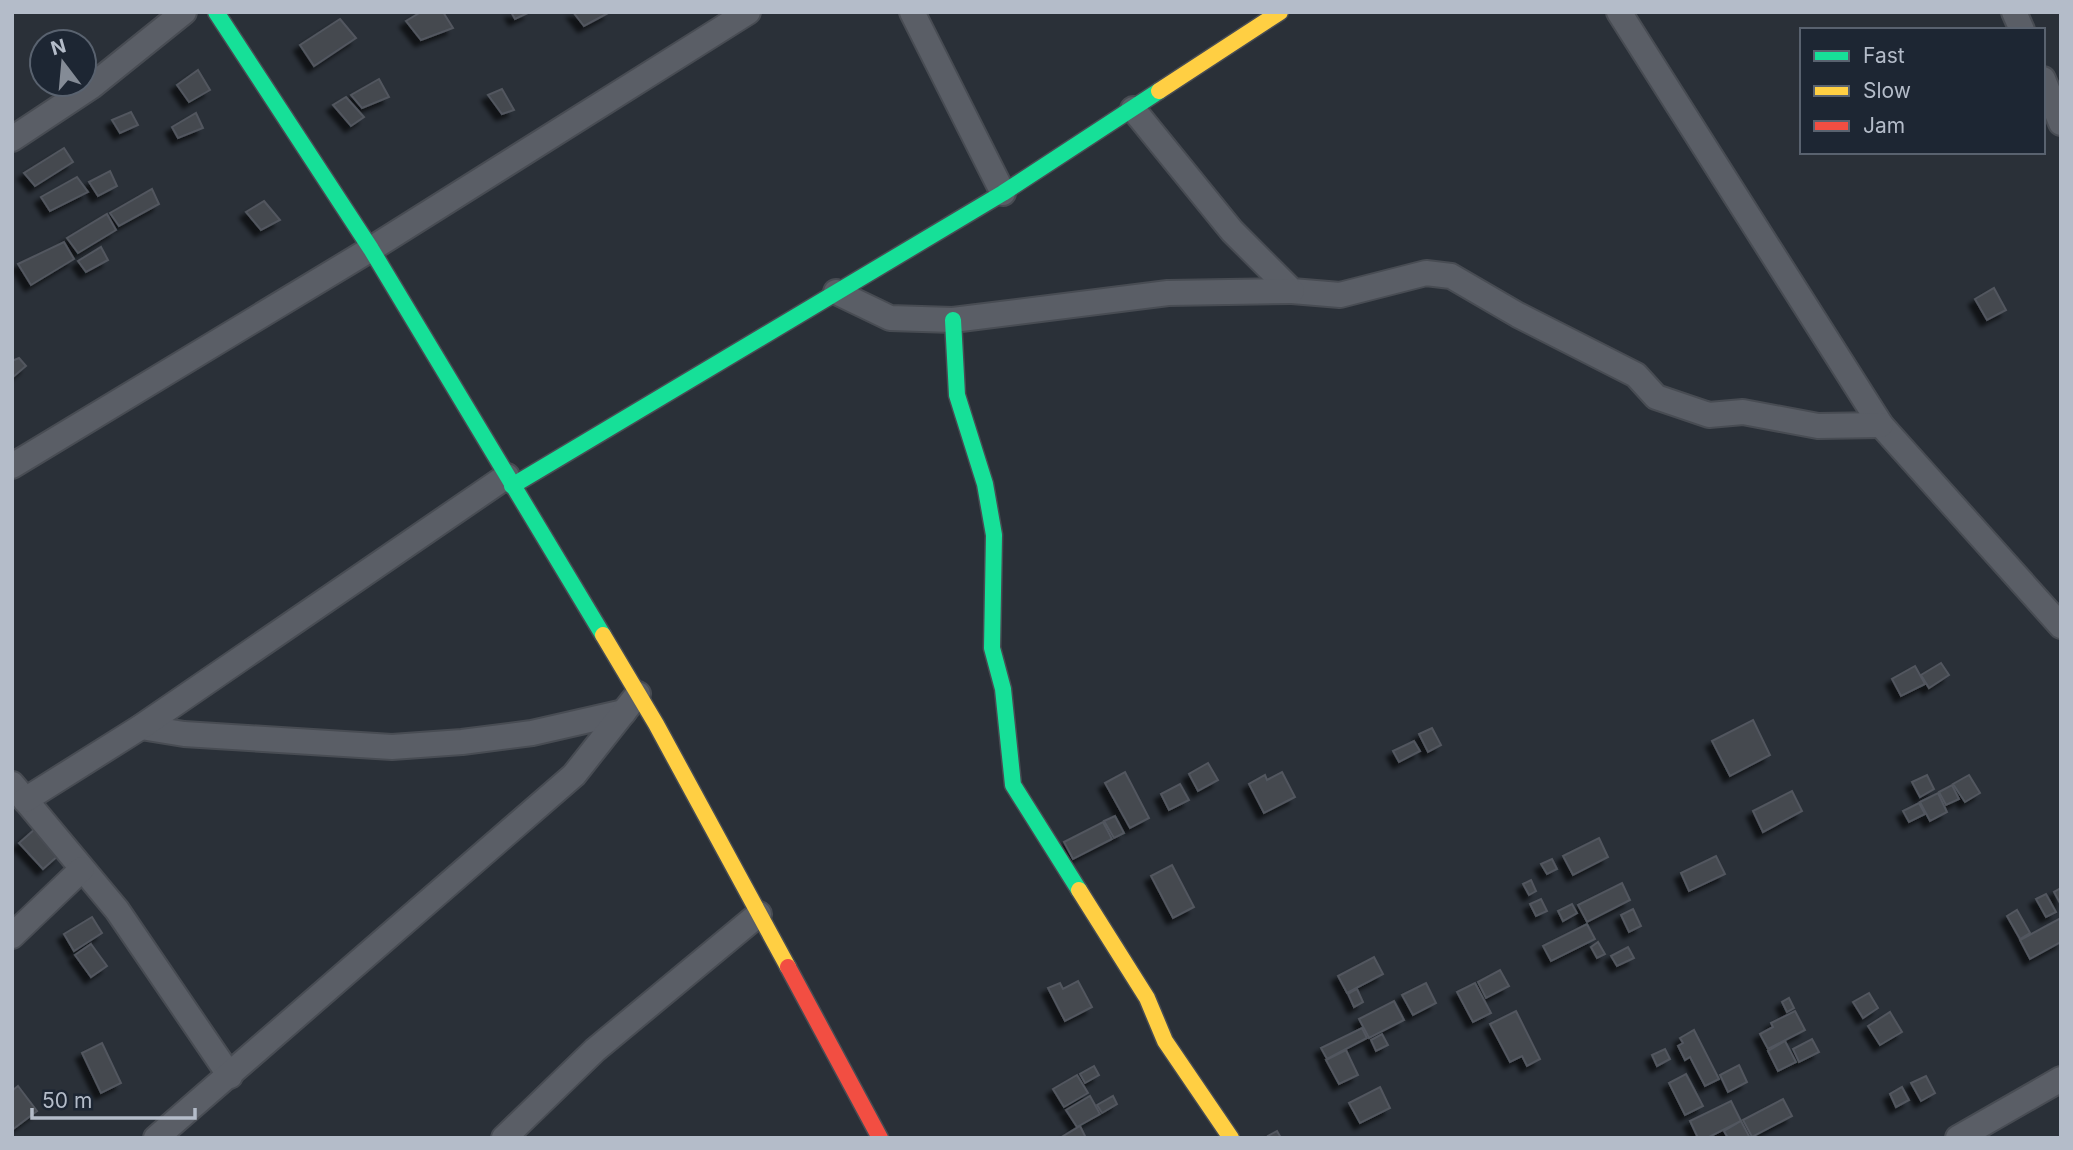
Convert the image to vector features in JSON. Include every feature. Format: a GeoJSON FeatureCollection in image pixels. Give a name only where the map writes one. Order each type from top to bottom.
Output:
{"type":"FeatureCollection","features":[{"type":"Feature","properties":{"kind":"street"},"geometry":{"type":"LineString","coordinates":[[12,139],[92,86],[184,12]]}},
{"type":"Feature","properties":{"kind":"street"},"geometry":{"type":"LineString","coordinates":[[216,12],[371,249],[509,481],[631,703],[759,914],[871,1134]]}},
{"type":"Feature","properties":{"kind":"street"},"geometry":{"type":"LineString","coordinates":[[12,466],[371,249],[748,12]]}},
{"type":"Feature","properties":{"kind":"street"},"geometry":{"type":"LineString","coordinates":[[912,12],[1003,192]]}},
{"type":"Feature","properties":{"kind":"street"},"geometry":{"type":"LineString","coordinates":[[230,1076],[117,910],[19,792],[141,727],[509,481],[1003,192],[1280,12]]}},
{"type":"Feature","properties":{"kind":"street"},"geometry":{"type":"LineString","coordinates":[[1619,12],[1881,425],[2061,626]]}},
{"type":"Feature","properties":{"kind":"street"},"geometry":{"type":"LineString","coordinates":[[2014,12],[2021,28]]}},
{"type":"Feature","properties":{"kind":"street"},"geometry":{"type":"LineString","coordinates":[[2045,84],[2061,123]]}},
{"type":"Feature","properties":{"kind":"street"},"geometry":{"type":"LineString","coordinates":[[1133,109],[1232,231],[1292,291]]}},
{"type":"Feature","properties":{"kind":"street"},"geometry":{"type":"LineString","coordinates":[[836,292],[890,318],[953,320],[1168,293],[1292,291],[1339,295],[1426,273],[1451,276],[1518,316],[1636,375],[1656,397],[1709,415],[1743,412],[1818,426],[1881,425]]}},
{"type":"Feature","properties":{"kind":"street"},"geometry":{"type":"LineString","coordinates":[[953,320],[957,395],[985,484],[994,535],[992,648],[1003,689],[1013,785],[1101,930],[1147,998],[1165,1041],[1231,1138]]}},
{"type":"Feature","properties":{"kind":"street"},"geometry":{"type":"LineString","coordinates":[[141,727],[184,734],[392,747],[532,733],[631,703]]}},
{"type":"Feature","properties":{"kind":"street"},"geometry":{"type":"LineString","coordinates":[[156,1138],[574,775],[631,703]]}},
{"type":"Feature","properties":{"kind":"street"},"geometry":{"type":"LineString","coordinates":[[12,936],[82,869]]}},
{"type":"Feature","properties":{"kind":"street"},"geometry":{"type":"LineString","coordinates":[[504,1138],[595,1050],[759,914]]}},
{"type":"Feature","properties":{"kind":"street"},"geometry":{"type":"LineString","coordinates":[[1958,1138],[2061,1079]]}},
{"type":"Feature","properties":{"kind":"building"},"geometry":{"type":"Polygon","coordinates":[[[421,12],[443,12],[453,28],[421,40],[406,21],[421,12]]]}},
{"type":"Feature","properties":{"kind":"building"},"geometry":{"type":"Polygon","coordinates":[[[511,12],[530,12],[515,19],[511,12]]]}},
{"type":"Feature","properties":{"kind":"building"},"geometry":{"type":"Polygon","coordinates":[[[573,12],[610,12],[584,26],[573,12]]]}},
{"type":"Feature","properties":{"kind":"building"},"geometry":{"type":"Polygon","coordinates":[[[340,19],[356,38],[314,66],[300,45],[340,19]]]}},
{"type":"Feature","properties":{"kind":"building"},"geometry":{"type":"Polygon","coordinates":[[[198,70],[210,90],[189,102],[177,85],[198,70]]]}},
{"type":"Feature","properties":{"kind":"building"},"geometry":{"type":"Polygon","coordinates":[[[379,79],[389,97],[362,108],[351,95],[379,79]]]}},
{"type":"Feature","properties":{"kind":"building"},"geometry":{"type":"Polygon","coordinates":[[[502,89],[514,110],[502,114],[488,95],[502,89]]]}},
{"type":"Feature","properties":{"kind":"building"},"geometry":{"type":"Polygon","coordinates":[[[346,97],[364,117],[351,126],[333,105],[346,97]]]}},
{"type":"Feature","properties":{"kind":"building"},"geometry":{"type":"Polygon","coordinates":[[[131,112],[138,125],[120,133],[112,120],[131,112]]]}},
{"type":"Feature","properties":{"kind":"building"},"geometry":{"type":"Polygon","coordinates":[[[196,113],[203,128],[178,138],[172,127],[196,113]]]}},
{"type":"Feature","properties":{"kind":"building"},"geometry":{"type":"Polygon","coordinates":[[[64,148],[73,162],[35,186],[24,173],[64,148]]]}},
{"type":"Feature","properties":{"kind":"building"},"geometry":{"type":"Polygon","coordinates":[[[110,171],[117,186],[98,196],[89,182],[110,171]]]}},
{"type":"Feature","properties":{"kind":"building"},"geometry":{"type":"Polygon","coordinates":[[[77,177],[88,192],[50,211],[41,197],[77,177]]]}},
{"type":"Feature","properties":{"kind":"building"},"geometry":{"type":"Polygon","coordinates":[[[152,189],[159,204],[119,226],[110,213],[152,189]]]}},
{"type":"Feature","properties":{"kind":"building"},"geometry":{"type":"Polygon","coordinates":[[[264,201],[280,220],[261,230],[246,212],[264,201]]]}},
{"type":"Feature","properties":{"kind":"building"},"geometry":{"type":"Polygon","coordinates":[[[107,214],[116,230],[78,253],[67,238],[107,214]]]}},
{"type":"Feature","properties":{"kind":"building"},"geometry":{"type":"Polygon","coordinates":[[[64,242],[74,259],[31,285],[18,264],[64,242]]]}},
{"type":"Feature","properties":{"kind":"building"},"geometry":{"type":"Polygon","coordinates":[[[101,247],[108,260],[86,272],[78,261],[101,247]]]}},
{"type":"Feature","properties":{"kind":"building"},"geometry":{"type":"Polygon","coordinates":[[[1994,288],[2006,310],[1987,320],[1975,299],[1994,288]]]}},
{"type":"Feature","properties":{"kind":"building"},"geometry":{"type":"Polygon","coordinates":[[[19,358],[26,366],[13,377],[12,361],[19,358]]]}},
{"type":"Feature","properties":{"kind":"building"},"geometry":{"type":"Polygon","coordinates":[[[1941,663],[1949,675],[1929,688],[1921,675],[1941,663]]]}},
{"type":"Feature","properties":{"kind":"building"},"geometry":{"type":"Polygon","coordinates":[[[1915,666],[1925,684],[1901,696],[1892,679],[1915,666]]]}},
{"type":"Feature","properties":{"kind":"building"},"geometry":{"type":"Polygon","coordinates":[[[1753,720],[1770,755],[1730,776],[1712,741],[1753,720]]]}},
{"type":"Feature","properties":{"kind":"building"},"geometry":{"type":"Polygon","coordinates":[[[1432,728],[1441,745],[1428,752],[1419,734],[1432,728]]]}},
{"type":"Feature","properties":{"kind":"building"},"geometry":{"type":"Polygon","coordinates":[[[1414,741],[1420,751],[1399,762],[1393,751],[1414,741]]]}},
{"type":"Feature","properties":{"kind":"building"},"geometry":{"type":"Polygon","coordinates":[[[1208,763],[1218,780],[1198,791],[1189,774],[1208,763]]]}},
{"type":"Feature","properties":{"kind":"building"},"geometry":{"type":"Polygon","coordinates":[[[1125,772],[1149,818],[1130,828],[1105,783],[1125,772]]]}},
{"type":"Feature","properties":{"kind":"building"},"geometry":{"type":"Polygon","coordinates":[[[1282,772],[1295,797],[1264,813],[1249,784],[1265,775],[1267,780],[1282,772]]]}},
{"type":"Feature","properties":{"kind":"building"},"geometry":{"type":"Polygon","coordinates":[[[1927,775],[1934,789],[1920,797],[1912,782],[1927,775]]]}},
{"type":"Feature","properties":{"kind":"building"},"geometry":{"type":"Polygon","coordinates":[[[1969,775],[1980,793],[1965,802],[1953,784],[1969,775]]]}},
{"type":"Feature","properties":{"kind":"building"},"geometry":{"type":"Polygon","coordinates":[[[1180,784],[1189,800],[1169,810],[1161,794],[1180,784]]]}},
{"type":"Feature","properties":{"kind":"building"},"geometry":{"type":"Polygon","coordinates":[[[1952,785],[1959,799],[1946,805],[1939,792],[1952,785]]]}},
{"type":"Feature","properties":{"kind":"building"},"geometry":{"type":"Polygon","coordinates":[[[1792,791],[1802,811],[1763,832],[1753,811],[1792,791]]]}},
{"type":"Feature","properties":{"kind":"building"},"geometry":{"type":"Polygon","coordinates":[[[1938,793],[1947,812],[1930,821],[1920,802],[1938,793]]]}},
{"type":"Feature","properties":{"kind":"building"},"geometry":{"type":"Polygon","coordinates":[[[1919,803],[1925,814],[1909,822],[1903,811],[1919,803]]]}},
{"type":"Feature","properties":{"kind":"building"},"geometry":{"type":"Polygon","coordinates":[[[1115,816],[1124,833],[1114,838],[1104,821],[1115,816]]]}},
{"type":"Feature","properties":{"kind":"building"},"geometry":{"type":"Polygon","coordinates":[[[1103,822],[1112,839],[1073,859],[1064,842],[1103,822]]]}},
{"type":"Feature","properties":{"kind":"building"},"geometry":{"type":"Polygon","coordinates":[[[35,829],[59,855],[43,869],[19,843],[35,829]]]}},
{"type":"Feature","properties":{"kind":"building"},"geometry":{"type":"Polygon","coordinates":[[[1599,838],[1608,857],[1573,875],[1563,856],[1599,838]]]}},
{"type":"Feature","properties":{"kind":"building"},"geometry":{"type":"Polygon","coordinates":[[[1716,856],[1725,874],[1689,891],[1681,873],[1716,856]]]}},
{"type":"Feature","properties":{"kind":"building"},"geometry":{"type":"Polygon","coordinates":[[[1552,859],[1557,869],[1547,874],[1541,864],[1552,859]]]}},
{"type":"Feature","properties":{"kind":"building"},"geometry":{"type":"Polygon","coordinates":[[[1172,865],[1194,907],[1173,918],[1151,876],[1172,865]]]}},
{"type":"Feature","properties":{"kind":"building"},"geometry":{"type":"Polygon","coordinates":[[[1531,880],[1536,891],[1529,895],[1523,884],[1531,880]]]}},
{"type":"Feature","properties":{"kind":"building"},"geometry":{"type":"Polygon","coordinates":[[[1622,883],[1630,900],[1587,922],[1578,905],[1622,883]]]}},
{"type":"Feature","properties":{"kind":"building"},"geometry":{"type":"Polygon","coordinates":[[[2061,888],[2061,905],[2054,892],[2061,888]]]}},
{"type":"Feature","properties":{"kind":"building"},"geometry":{"type":"Polygon","coordinates":[[[2046,894],[2056,912],[2046,917],[2036,899],[2046,894]]]}},
{"type":"Feature","properties":{"kind":"building"},"geometry":{"type":"Polygon","coordinates":[[[1541,899],[1547,911],[1536,916],[1530,904],[1541,899]]]}},
{"type":"Feature","properties":{"kind":"building"},"geometry":{"type":"Polygon","coordinates":[[[1572,904],[1577,913],[1563,921],[1558,911],[1572,904]]]}},
{"type":"Feature","properties":{"kind":"building"},"geometry":{"type":"Polygon","coordinates":[[[1633,909],[1641,926],[1629,932],[1621,915],[1633,909]]]}},
{"type":"Feature","properties":{"kind":"building"},"geometry":{"type":"Polygon","coordinates":[[[2017,910],[2030,933],[2020,939],[2007,916],[2017,910]]]}},
{"type":"Feature","properties":{"kind":"building"},"geometry":{"type":"Polygon","coordinates":[[[92,917],[102,933],[74,951],[64,934],[92,917]]]}},
{"type":"Feature","properties":{"kind":"building"},"geometry":{"type":"Polygon","coordinates":[[[2061,918],[2061,942],[2030,959],[2020,940],[2061,918]]]}},
{"type":"Feature","properties":{"kind":"building"},"geometry":{"type":"Polygon","coordinates":[[[1587,924],[1595,939],[1551,961],[1543,946],[1587,924]]]}},
{"type":"Feature","properties":{"kind":"building"},"geometry":{"type":"Polygon","coordinates":[[[1598,942],[1605,954],[1597,958],[1591,947],[1598,942]]]}},
{"type":"Feature","properties":{"kind":"building"},"geometry":{"type":"Polygon","coordinates":[[[91,944],[107,966],[91,977],[75,955],[91,944]]]}},
{"type":"Feature","properties":{"kind":"building"},"geometry":{"type":"Polygon","coordinates":[[[1628,947],[1634,958],[1617,966],[1611,956],[1628,947]]]}},
{"type":"Feature","properties":{"kind":"building"},"geometry":{"type":"Polygon","coordinates":[[[1374,957],[1383,974],[1347,993],[1338,976],[1374,957]]]}},
{"type":"Feature","properties":{"kind":"building"},"geometry":{"type":"Polygon","coordinates":[[[1500,970],[1509,986],[1486,998],[1478,982],[1500,970]]]}},
{"type":"Feature","properties":{"kind":"building"},"geometry":{"type":"Polygon","coordinates":[[[1078,981],[1092,1007],[1065,1021],[1048,988],[1060,983],[1063,989],[1078,981]]]}},
{"type":"Feature","properties":{"kind":"building"},"geometry":{"type":"Polygon","coordinates":[[[1426,983],[1436,1003],[1413,1015],[1402,995],[1426,983]]]}},
{"type":"Feature","properties":{"kind":"building"},"geometry":{"type":"Polygon","coordinates":[[[1475,983],[1491,1013],[1473,1022],[1457,992],[1475,983]]]}},
{"type":"Feature","properties":{"kind":"building"},"geometry":{"type":"Polygon","coordinates":[[[1357,989],[1363,1002],[1354,1007],[1348,994],[1357,989]]]}},
{"type":"Feature","properties":{"kind":"building"},"geometry":{"type":"Polygon","coordinates":[[[1869,993],[1878,1008],[1863,1018],[1853,1002],[1869,993]]]}},
{"type":"Feature","properties":{"kind":"building"},"geometry":{"type":"Polygon","coordinates":[[[1789,998],[1794,1008],[1787,1012],[1782,1002],[1789,998]]]}},
{"type":"Feature","properties":{"kind":"building"},"geometry":{"type":"Polygon","coordinates":[[[1394,1001],[1404,1020],[1369,1038],[1359,1019],[1394,1001]]]}},
{"type":"Feature","properties":{"kind":"building"},"geometry":{"type":"Polygon","coordinates":[[[1516,1011],[1540,1059],[1527,1066],[1522,1056],[1510,1062],[1490,1024],[1516,1011]]]}},
{"type":"Feature","properties":{"kind":"building"},"geometry":{"type":"Polygon","coordinates":[[[1795,1011],[1805,1030],[1768,1049],[1760,1034],[1773,1027],[1771,1023],[1795,1011]]]}},
{"type":"Feature","properties":{"kind":"building"},"geometry":{"type":"Polygon","coordinates":[[[1890,1012],[1902,1032],[1880,1045],[1868,1026],[1890,1012]]]}},
{"type":"Feature","properties":{"kind":"building"},"geometry":{"type":"Polygon","coordinates":[[[1362,1028],[1367,1038],[1327,1059],[1321,1048],[1362,1028]]]}},
{"type":"Feature","properties":{"kind":"building"},"geometry":{"type":"Polygon","coordinates":[[[1694,1030],[1719,1079],[1705,1086],[1690,1057],[1685,1060],[1678,1046],[1683,1043],[1680,1038],[1694,1030]]]}},
{"type":"Feature","properties":{"kind":"building"},"geometry":{"type":"Polygon","coordinates":[[[1382,1034],[1388,1045],[1376,1051],[1371,1040],[1382,1034]]]}},
{"type":"Feature","properties":{"kind":"building"},"geometry":{"type":"Polygon","coordinates":[[[1812,1039],[1819,1052],[1799,1062],[1793,1049],[1812,1039]]]}},
{"type":"Feature","properties":{"kind":"building"},"geometry":{"type":"Polygon","coordinates":[[[1785,1041],[1796,1062],[1778,1071],[1768,1051],[1785,1041]]]}},
{"type":"Feature","properties":{"kind":"building"},"geometry":{"type":"Polygon","coordinates":[[[102,1043],[121,1083],[101,1093],[82,1053],[102,1043]]]}},
{"type":"Feature","properties":{"kind":"building"},"geometry":{"type":"Polygon","coordinates":[[[1665,1049],[1670,1059],[1657,1066],[1652,1055],[1665,1049]]]}},
{"type":"Feature","properties":{"kind":"building"},"geometry":{"type":"Polygon","coordinates":[[[1346,1050],[1358,1075],[1339,1084],[1326,1060],[1346,1050]]]}},
{"type":"Feature","properties":{"kind":"building"},"geometry":{"type":"Polygon","coordinates":[[[1739,1065],[1747,1082],[1728,1092],[1720,1075],[1739,1065]]]}},
{"type":"Feature","properties":{"kind":"building"},"geometry":{"type":"Polygon","coordinates":[[[1094,1066],[1099,1075],[1085,1083],[1080,1074],[1094,1066]]]}},
{"type":"Feature","properties":{"kind":"building"},"geometry":{"type":"Polygon","coordinates":[[[1686,1074],[1703,1106],[1685,1115],[1669,1083],[1686,1074]]]}},
{"type":"Feature","properties":{"kind":"building"},"geometry":{"type":"Polygon","coordinates":[[[1077,1075],[1088,1093],[1064,1107],[1053,1089],[1077,1075]]]}},
{"type":"Feature","properties":{"kind":"building"},"geometry":{"type":"Polygon","coordinates":[[[1926,1076],[1935,1093],[1921,1101],[1911,1083],[1926,1076]]]}},
{"type":"Feature","properties":{"kind":"building"},"geometry":{"type":"Polygon","coordinates":[[[18,1086],[37,1111],[12,1130],[12,1091],[18,1086]]]}},
{"type":"Feature","properties":{"kind":"building"},"geometry":{"type":"Polygon","coordinates":[[[1380,1087],[1390,1108],[1360,1123],[1349,1103],[1380,1087]]]}},
{"type":"Feature","properties":{"kind":"building"},"geometry":{"type":"Polygon","coordinates":[[[1902,1087],[1909,1100],[1896,1107],[1890,1094],[1902,1087]]]}},
{"type":"Feature","properties":{"kind":"building"},"geometry":{"type":"Polygon","coordinates":[[[1090,1096],[1100,1114],[1077,1127],[1066,1110],[1090,1096]]]}},
{"type":"Feature","properties":{"kind":"building"},"geometry":{"type":"Polygon","coordinates":[[[1113,1096],[1117,1104],[1102,1113],[1097,1105],[1113,1096]]]}},
{"type":"Feature","properties":{"kind":"building"},"geometry":{"type":"Polygon","coordinates":[[[1783,1099],[1792,1116],[1752,1137],[1743,1120],[1783,1099]]]}},
{"type":"Feature","properties":{"kind":"building"},"geometry":{"type":"Polygon","coordinates":[[[1731,1101],[1741,1121],[1707,1138],[1698,1138],[1690,1121],[1731,1101]]]}},
{"type":"Feature","properties":{"kind":"building"},"geometry":{"type":"Polygon","coordinates":[[[1741,1121],[1750,1138],[1728,1138],[1724,1131],[1741,1121]]]}},
{"type":"Feature","properties":{"kind":"building"},"geometry":{"type":"Polygon","coordinates":[[[1080,1126],[1086,1138],[1060,1138],[1080,1126]]]}},
{"type":"Feature","properties":{"kind":"building"},"geometry":{"type":"Polygon","coordinates":[[[1277,1131],[1281,1138],[1269,1138],[1268,1136],[1277,1131]]]}},
{"type":"Feature","properties":{"kind":"traffic: fast"},"geometry":{"type":"LineString","coordinates":[[216,12],[371,249],[603,635]]}},
{"type":"Feature","properties":{"kind":"traffic: fast"},"geometry":{"type":"LineString","coordinates":[[512,486],[1003,193],[1159,91]]}},
{"type":"Feature","properties":{"kind":"traffic: fast"},"geometry":{"type":"LineString","coordinates":[[953,320],[957,395],[985,484],[994,535],[992,648],[1003,689],[1013,785],[1079,890]]}},
{"type":"Feature","properties":{"kind":"traffic: slow"},"geometry":{"type":"LineString","coordinates":[[1159,91],[1280,12]]}},
{"type":"Feature","properties":{"kind":"traffic: slow"},"geometry":{"type":"LineString","coordinates":[[603,635],[656,724],[788,967]]}},
{"type":"Feature","properties":{"kind":"traffic: slow"},"geometry":{"type":"LineString","coordinates":[[1079,890],[1147,998],[1165,1041],[1231,1138]]}},
{"type":"Feature","properties":{"kind":"traffic: jam"},"geometry":{"type":"LineString","coordinates":[[788,967],[880,1138]]}}]}
